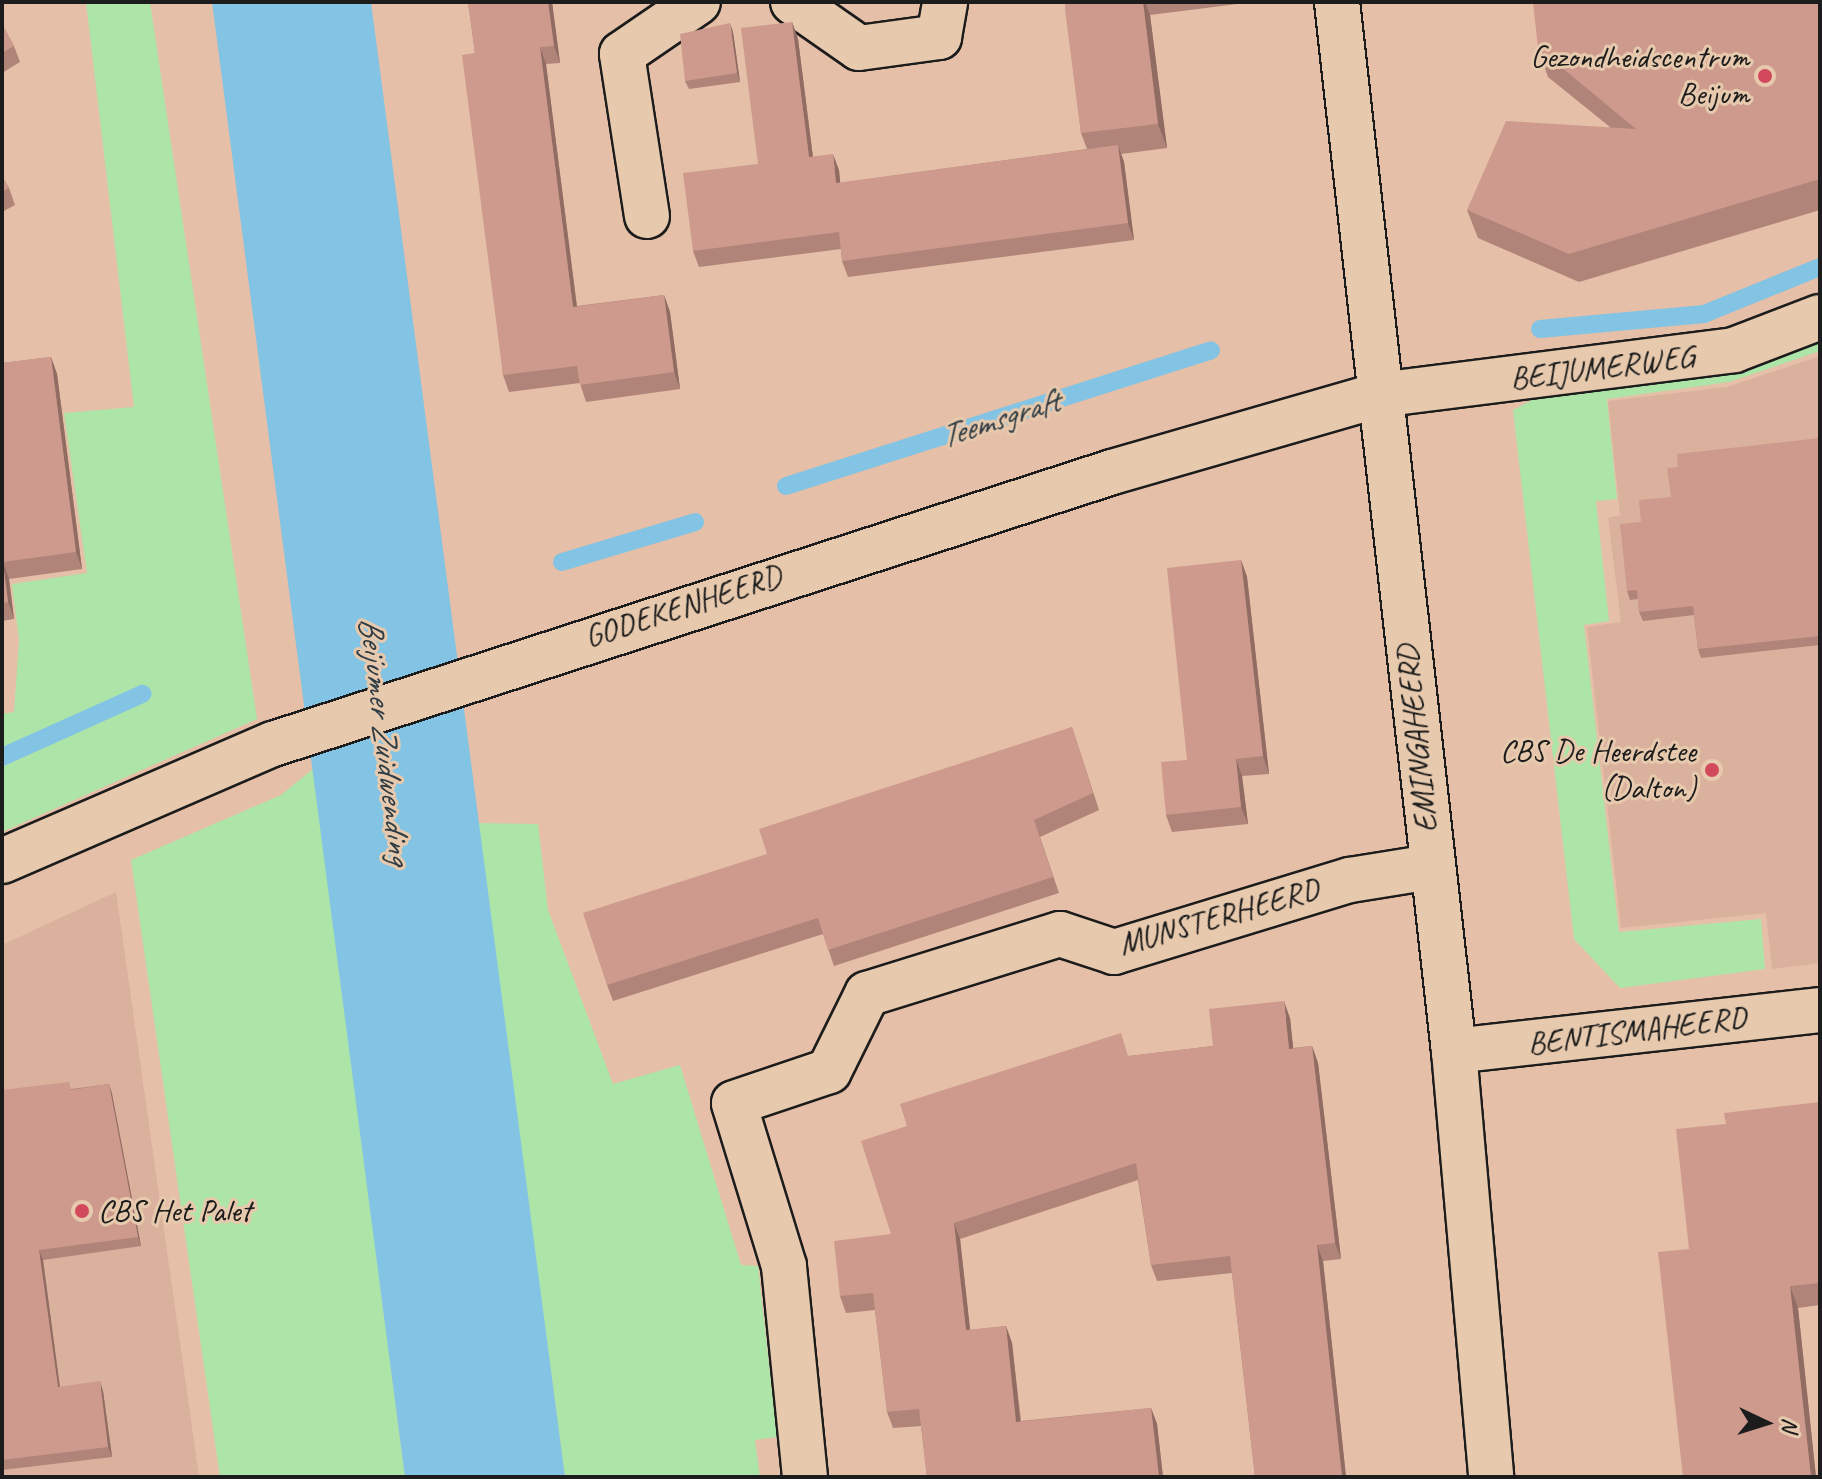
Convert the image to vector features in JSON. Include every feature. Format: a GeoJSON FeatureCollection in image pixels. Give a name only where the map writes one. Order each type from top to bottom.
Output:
{"type":"FeatureCollection","features":[{"type":"Feature","properties":{"kind":"street"},"geometry":{"type":"LineString","coordinates":[[647,216],[622,54],[698,2]]}},
{"type":"Feature","properties":{"kind":"street"},"geometry":{"type":"LineString","coordinates":[[793,2],[859,48],[939,37],[945,2]]}},
{"type":"Feature","properties":{"kind":"street","name":"EMINGAHEERD"},"geometry":{"type":"LineString","coordinates":[[1337,2],[1431,867],[1454,1051],[1491,1477]]}},
{"type":"Feature","properties":{"kind":"street","name":"BEIJUMERWEG"},"geometry":{"type":"LineString","coordinates":[[1379,395],[1734,350],[1820,317]]}},
{"type":"Feature","properties":{"kind":"street","name":"GODEKENHEERD"},"geometry":{"type":"LineString","coordinates":[[2,861],[273,744],[978,512],[1379,395]]}},
{"type":"Feature","properties":{"kind":"street","name":"MUNSTERHEERD"},"geometry":{"type":"LineString","coordinates":[[805,1477],[784,1266],[734,1103],[829,1071],[867,994],[1060,934],[1114,952],[1350,880],[1431,867]]}},
{"type":"Feature","properties":{"kind":"street","name":"BENTISMAHEERD"},"geometry":{"type":"LineString","coordinates":[[1454,1051],[1820,1010]]}},
{"type":"Feature","properties":{"kind":"shaded area","name":"CBS De Heerdstee (Dalton)"},"geometry":{"type":"Polygon","coordinates":[[[1820,356],[1820,963],[1772,969],[1766,913],[1621,928],[1587,627],[1621,622],[1608,518],[1620,515],[1608,401],[1727,387],[1820,356]]]}},
{"type":"Feature","properties":{"kind":"shaded area","name":"CBS Het Palet"},"geometry":{"type":"Polygon","coordinates":[[[116,892],[199,1477],[2,1477],[2,945],[116,892]]]}},
{"type":"Feature","properties":{"kind":"green space"},"geometry":{"type":"Polygon","coordinates":[[[86,2],[150,2],[257,719],[2,832],[2,714],[14,712],[19,640],[12,584],[87,573],[64,413],[134,407],[86,2]]]}},
{"type":"Feature","properties":{"kind":"green space"},"geometry":{"type":"Polygon","coordinates":[[[1820,332],[1820,351],[1729,382],[1607,399],[1617,499],[1596,501],[1609,621],[1584,625],[1619,932],[1761,919],[1765,969],[1620,988],[1574,939],[1513,410],[1536,398],[1820,332]]]}},
{"type":"Feature","properties":{"kind":"green space"},"geometry":{"type":"Polygon","coordinates":[[[314,768],[405,1477],[220,1477],[131,860],[281,795],[314,768]]]}},
{"type":"Feature","properties":{"kind":"green space"},"geometry":{"type":"Polygon","coordinates":[[[477,823],[538,824],[548,910],[613,1084],[680,1065],[741,1265],[758,1266],[777,1437],[755,1440],[760,1477],[565,1477],[477,823]]]}},
{"type":"Feature","properties":{"kind":"water","name":"Beijumer Zuidwending"},"geometry":{"type":"Polygon","coordinates":[[[212,2],[371,2],[565,1477],[405,1477],[212,2]]]}},
{"type":"Feature","properties":{"kind":"building"},"geometry":{"type":"Polygon","coordinates":[[[468,2],[548,2],[554,46],[540,47],[573,307],[664,295],[674,372],[580,385],[577,366],[503,375],[462,55],[475,53],[468,2]]]}},
{"type":"Feature","properties":{"kind":"building"},"geometry":{"type":"Polygon","coordinates":[[[1065,2],[1143,2],[1158,124],[1081,133],[1065,2]]]}},
{"type":"Feature","properties":{"kind":"building","name":"Gezondheidscentrum Beijum"},"geometry":{"type":"Polygon","coordinates":[[[1533,2],[1820,2],[1820,179],[1569,254],[1467,210],[1506,121],[1636,129],[1538,48],[1533,2]]]}},
{"type":"Feature","properties":{"kind":"building"},"geometry":{"type":"Polygon","coordinates":[[[792,22],[809,157],[833,154],[836,183],[1118,145],[1128,223],[842,261],[839,232],[693,251],[683,173],[758,164],[741,28],[792,22]]]}},
{"type":"Feature","properties":{"kind":"building"},"geometry":{"type":"Polygon","coordinates":[[[730,23],[737,73],[685,81],[680,34],[730,23]]]}},
{"type":"Feature","properties":{"kind":"building"},"geometry":{"type":"Polygon","coordinates":[[[2,24],[14,46],[2,53],[2,24]]]}},
{"type":"Feature","properties":{"kind":"building"},"geometry":{"type":"Polygon","coordinates":[[[2,176],[9,188],[2,192],[2,176]]]}},
{"type":"Feature","properties":{"kind":"building"},"geometry":{"type":"Polygon","coordinates":[[[51,357],[76,552],[3,562],[8,602],[2,603],[2,363],[51,357]]]}},
{"type":"Feature","properties":{"kind":"building"},"geometry":{"type":"Polygon","coordinates":[[[1820,438],[1820,636],[1698,649],[1693,606],[1639,612],[1637,590],[1627,591],[1620,524],[1641,522],[1639,500],[1671,497],[1667,468],[1678,467],[1677,454],[1820,438]]]}},
{"type":"Feature","properties":{"kind":"building"},"geometry":{"type":"Polygon","coordinates":[[[1241,560],[1263,756],[1236,759],[1241,807],[1166,815],[1161,762],[1187,760],[1167,568],[1241,560]]]}},
{"type":"Feature","properties":{"kind":"building"},"geometry":{"type":"Polygon","coordinates":[[[1072,727],[1093,793],[1034,820],[1053,877],[828,950],[818,918],[607,985],[583,913],[767,854],[759,829],[1072,727]]]}},
{"type":"Feature","properties":{"kind":"building"},"geometry":{"type":"Polygon","coordinates":[[[1284,1001],[1289,1049],[1312,1046],[1335,1243],[1317,1245],[1342,1477],[1255,1477],[1230,1256],[1151,1265],[1136,1163],[954,1223],[966,1330],[1006,1326],[1016,1422],[1151,1408],[1159,1477],[927,1477],[919,1409],[887,1412],[873,1293],[840,1296],[834,1241],[891,1234],[861,1141],[907,1126],[900,1104],[1121,1033],[1128,1056],[1213,1046],[1209,1009],[1284,1001]]]}},
{"type":"Feature","properties":{"kind":"building"},"geometry":{"type":"Polygon","coordinates":[[[69,1082],[71,1090],[109,1084],[138,1237],[39,1250],[58,1387],[100,1381],[108,1447],[2,1460],[2,1090],[69,1082]]]}},
{"type":"Feature","properties":{"kind":"building"},"geometry":{"type":"Polygon","coordinates":[[[1820,1102],[1820,1283],[1790,1286],[1811,1477],[1683,1477],[1658,1252],[1689,1249],[1676,1129],[1726,1124],[1724,1113],[1820,1102]]]}},
{"type":"Feature","properties":{"kind":"waterway"},"geometry":{"type":"LineString","coordinates":[[1540,329],[1704,314],[1820,267]]}},
{"type":"Feature","properties":{"kind":"waterway","name":"Teemsgraft"},"geometry":{"type":"LineString","coordinates":[[786,486],[1211,350]]}},
{"type":"Feature","properties":{"kind":"waterway","name":"Teemsgraft"},"geometry":{"type":"LineString","coordinates":[[562,562],[695,522]]}},
{"type":"Feature","properties":{"kind":"waterway"},"geometry":{"type":"LineString","coordinates":[[2,757],[142,694]]}},
{"type":"Feature","properties":{"kind":"place","name":"Gezondheidscentrum Beijum"},"geometry":{"type":"Point","coordinates":[1765,76]}},
{"type":"Feature","properties":{"kind":"place","name":"CBS De Heerdstee (Dalton)"},"geometry":{"type":"Point","coordinates":[1712,770]}},
{"type":"Feature","properties":{"kind":"place","name":"CBS Het Palet"},"geometry":{"type":"Point","coordinates":[82,1211]}}]}
